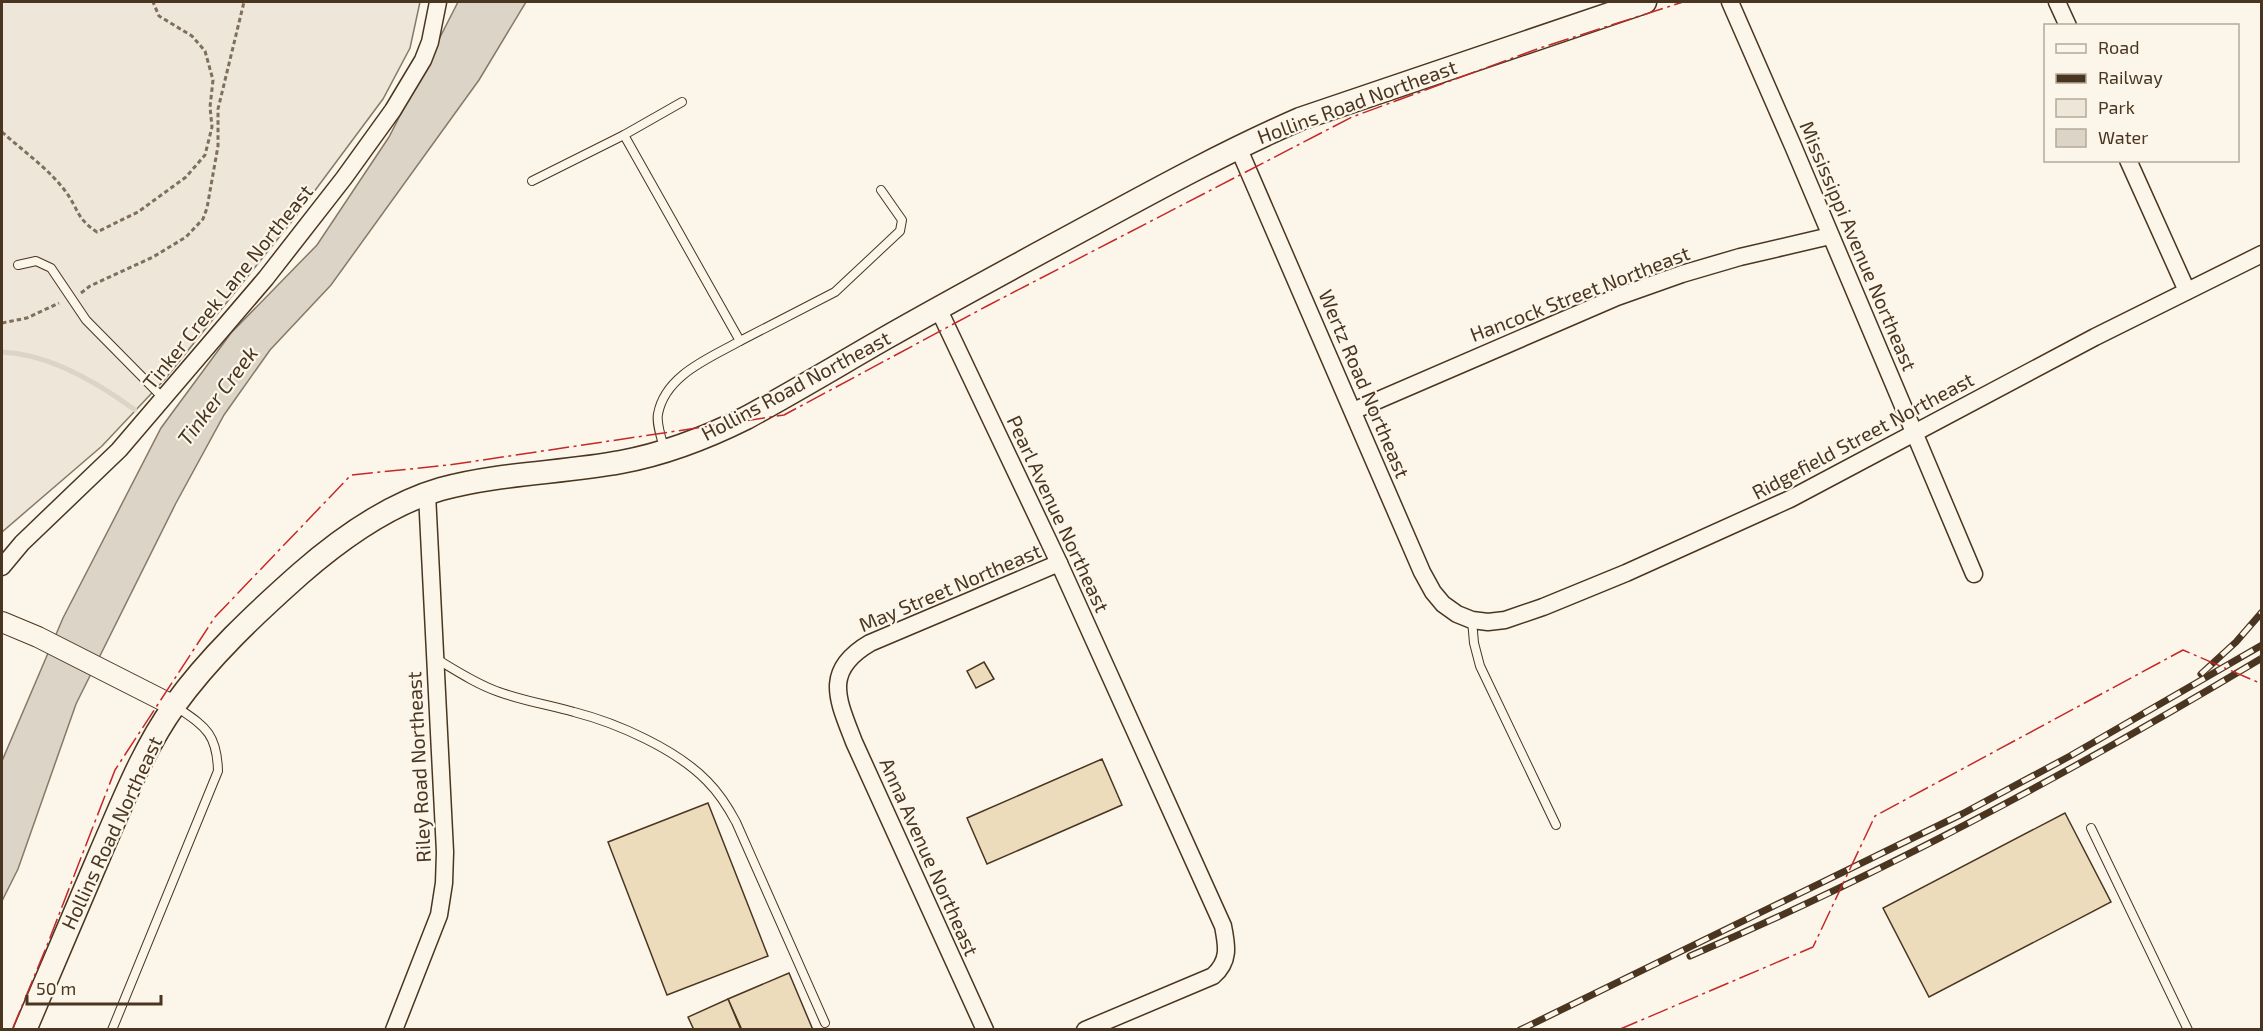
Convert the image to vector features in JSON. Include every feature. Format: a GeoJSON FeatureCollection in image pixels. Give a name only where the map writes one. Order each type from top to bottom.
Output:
{"type":"FeatureCollection","features":[{"type":"Feature","properties":{"kind":"main road","name":"Hollins Road Northeast"},"geometry":{"type":"LineString","coordinates":[[25,1029],[128,789],[148,748],[174,706],[234,636],[314,562],[362,527],[394,508],[427,494],[480,481],[618,463],[697,440],[744,418],[938,308],[1238,147],[1300,119],[1645,2]]}},
{"type":"Feature","properties":{"kind":"street","name":"Tinker Creek Lane Northeast"},"geometry":{"type":"LineString","coordinates":[[2,567],[22,543],[119,450],[164,399],[266,278],[344,178],[393,110],[423,60],[430,42],[438,2]]}},
{"type":"Feature","properties":{"kind":"street","name":"Mississippi Avenue Northeast"},"geometry":{"type":"LineString","coordinates":[[1730,2],[1974,574]]}},
{"type":"Feature","properties":{"kind":"street"},"geometry":{"type":"LineString","coordinates":[[2057,2],[2067,24]]}},
{"type":"Feature","properties":{"kind":"street","name":"Wertz Road Northeast"},"geometry":{"type":"LineString","coordinates":[[1238,147],[1422,572],[1443,604],[1457,614],[1472,620]]}},
{"type":"Feature","properties":{"kind":"street"},"geometry":{"type":"LineString","coordinates":[[2129,162],[2187,291]]}},
{"type":"Feature","properties":{"kind":"street","name":"Hancock Street Northeast"},"geometry":{"type":"LineString","coordinates":[[1353,411],[1617,297],[1740,257],[1830,236]]}},
{"type":"Feature","properties":{"kind":"street","name":"Ridgefield Street Northeast"},"geometry":{"type":"LineString","coordinates":[[1472,620],[1488,622],[1505,620],[1543,607],[1626,573],[1790,499],[2262,254]]}},
{"type":"Feature","properties":{"kind":"street","name":"Pearl Avenue Northeast"},"geometry":{"type":"LineString","coordinates":[[938,308],[1059,563],[1223,926],[1227,946],[1226,959],[1221,969],[1213,976],[1085,1029]]}},
{"type":"Feature","properties":{"kind":"street","name":"Riley Road Northeast"},"geometry":{"type":"LineString","coordinates":[[393,1029],[439,915],[446,852],[427,494]]}},
{"type":"Feature","properties":{"kind":"street","name":"May Street Northeast"},"geometry":{"type":"LineString","coordinates":[[857,748],[838,699],[837,685],[840,672],[849,657],[870,643],[1059,563]]}},
{"type":"Feature","properties":{"kind":"street"},"geometry":{"type":"LineString","coordinates":[[2,622],[38,637],[174,706]]}},
{"type":"Feature","properties":{"kind":"street","name":"Anna Avenue Northeast"},"geometry":{"type":"LineString","coordinates":[[857,748],[985,1029]]}},
{"type":"Feature","properties":{"kind":"lane"},"geometry":{"type":"LineString","coordinates":[[532,181],[624,135],[682,102]]}},
{"type":"Feature","properties":{"kind":"lane"},"geometry":{"type":"LineString","coordinates":[[624,135],[740,341]]}},
{"type":"Feature","properties":{"kind":"lane"},"geometry":{"type":"LineString","coordinates":[[665,451],[657,416],[665,392],[692,368],[836,292],[900,231],[902,220],[881,190]]}},
{"type":"Feature","properties":{"kind":"lane"},"geometry":{"type":"LineString","coordinates":[[18,265],[36,261],[51,268],[86,320],[164,399]]}},
{"type":"Feature","properties":{"kind":"lane"},"geometry":{"type":"LineString","coordinates":[[1472,620],[1474,643],[1480,666],[1556,825]]}},
{"type":"Feature","properties":{"kind":"lane"},"geometry":{"type":"LineString","coordinates":[[434,657],[465,676],[497,691],[538,704],[576,712],[614,726],[688,764],[707,781],[724,800],[736,822],[825,1023]]}},
{"type":"Feature","properties":{"kind":"lane"},"geometry":{"type":"LineString","coordinates":[[112,1029],[218,771],[218,752],[212,736],[203,725],[174,706]]}},
{"type":"Feature","properties":{"kind":"lane"},"geometry":{"type":"LineString","coordinates":[[2091,828],[2188,1029]]}},
{"type":"Feature","properties":{"kind":"path"},"geometry":{"type":"LineString","coordinates":[[2,132],[51,176],[66,192],[83,222],[97,232],[138,212],[186,177],[205,155],[212,127],[210,107],[213,80],[205,51],[192,36],[159,16],[153,2]]}},
{"type":"Feature","properties":{"kind":"path"},"geometry":{"type":"LineString","coordinates":[[73,297],[90,286],[153,257],[186,237],[202,219],[207,208],[218,146],[218,109],[244,2]]}},
{"type":"Feature","properties":{"kind":"path"},"geometry":{"type":"LineString","coordinates":[[2,323],[27,318],[64,301]]}},
{"type":"Feature","properties":{"kind":"green space"},"geometry":{"type":"Polygon","coordinates":[[[2,2],[420,2],[410,48],[383,99],[293,220],[165,379],[102,446],[2,532],[2,2]]]}},
{"type":"Feature","properties":{"kind":"water","name":"Tinker Creek"},"geometry":{"type":"Polygon","coordinates":[[[458,2],[526,2],[479,80],[331,285],[270,350],[224,415],[176,503],[76,704],[18,869],[2,901],[2,761],[63,618],[161,428],[231,333],[317,245],[389,137],[458,2]]]}},
{"type":"Feature","properties":{"kind":"building"},"geometry":{"type":"Polygon","coordinates":[[[984,662],[994,679],[976,688],[967,671],[984,662]]]}},
{"type":"Feature","properties":{"kind":"building"},"geometry":{"type":"Polygon","coordinates":[[[1102,759],[1122,805],[987,864],[967,818],[1102,759]]]}},
{"type":"Feature","properties":{"kind":"building"},"geometry":{"type":"Polygon","coordinates":[[[708,803],[768,956],[667,995],[608,842],[708,803]]]}},
{"type":"Feature","properties":{"kind":"building"},"geometry":{"type":"Polygon","coordinates":[[[2065,813],[2111,902],[1929,997],[1883,908],[2065,813]]]}},
{"type":"Feature","properties":{"kind":"building"},"geometry":{"type":"Polygon","coordinates":[[[789,973],[813,1030],[742,1030],[728,999],[789,973]]]}},
{"type":"Feature","properties":{"kind":"building"},"geometry":{"type":"Polygon","coordinates":[[[728,999],[741,1030],[694,1030],[688,1017],[728,999]]]}},
{"type":"Feature","properties":{"kind":"waterway"},"geometry":{"type":"LineString","coordinates":[[2,352],[38,358],[72,371],[105,389],[135,410]]}},
{"type":"Feature","properties":{"kind":"railway"},"geometry":{"type":"LineString","coordinates":[[2201,674],[2236,642],[2262,612]]}},
{"type":"Feature","properties":{"kind":"railway"},"geometry":{"type":"LineString","coordinates":[[1520,1030],[1962,814],[2070,756],[2262,645]]}},
{"type":"Feature","properties":{"kind":"railway"},"geometry":{"type":"LineString","coordinates":[[1690,956],[1837,889],[1981,817],[2052,779],[2262,658]]}},
{"type":"Feature","properties":{"kind":"power"},"geometry":{"type":"LineString","coordinates":[[12,1030],[115,770],[215,617],[351,475],[449,465],[784,415],[987,306],[1352,117],[1540,48],[1683,2]]}},
{"type":"Feature","properties":{"kind":"power"},"geometry":{"type":"LineString","coordinates":[[1618,1030],[1813,947],[1875,816],[2183,650],[2262,684]]}}]}
